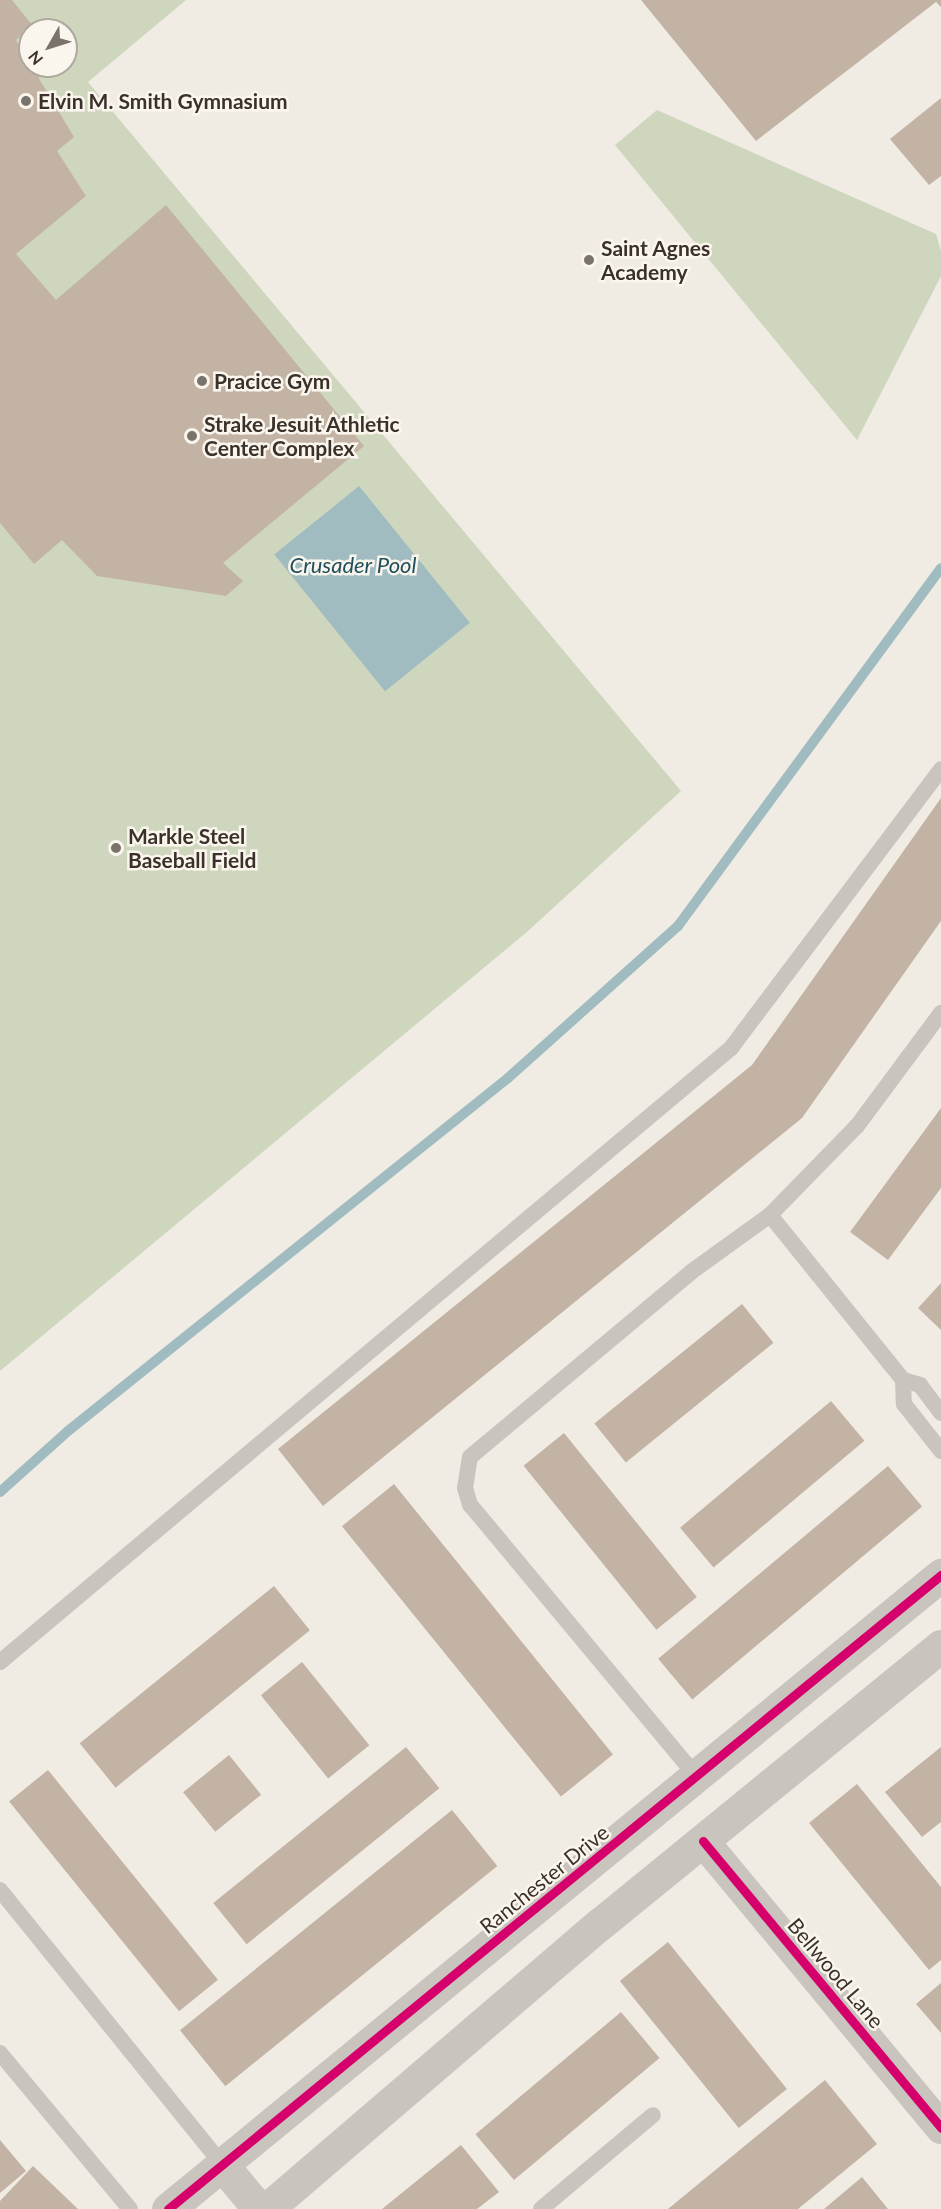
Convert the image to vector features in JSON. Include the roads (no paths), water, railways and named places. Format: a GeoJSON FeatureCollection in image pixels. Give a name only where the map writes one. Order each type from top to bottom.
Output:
{"type":"FeatureCollection","features":[{"type":"Feature","properties":{"kind":"street","name":"Ranchester Drive"},"geometry":{"type":"LineString","coordinates":[[168,2209],[224,2167],[941,1575]]}},
{"type":"Feature","properties":{"kind":"street"},"geometry":{"type":"LineString","coordinates":[[267,2209],[600,1924],[941,1646]]}},
{"type":"Feature","properties":{"kind":"street","name":"Bellwood Lane"},"geometry":{"type":"LineString","coordinates":[[703,1841],[941,2128]]}},
{"type":"Feature","properties":{"kind":"street"},"geometry":{"type":"LineString","coordinates":[[567,1884],[600,1924]]}},
{"type":"Feature","properties":{"kind":"street"},"geometry":{"type":"LineString","coordinates":[[224,2167],[259,2209]]}},
{"type":"Feature","properties":{"kind":"lane"},"geometry":{"type":"LineString","coordinates":[[0,1662],[731,1048],[941,769]]}},
{"type":"Feature","properties":{"kind":"lane"},"geometry":{"type":"LineString","coordinates":[[697,1777],[470,1505],[465,1471],[470,1457],[692,1272],[770,1215],[857,1126],[941,1013]]}},
{"type":"Feature","properties":{"kind":"lane"},"geometry":{"type":"LineString","coordinates":[[770,1215],[903,1380],[920,1385],[941,1413]]}},
{"type":"Feature","properties":{"kind":"lane"},"geometry":{"type":"LineString","coordinates":[[903,1380],[904,1404],[941,1451]]}},
{"type":"Feature","properties":{"kind":"lane"},"geometry":{"type":"LineString","coordinates":[[0,1890],[224,2167]]}},
{"type":"Feature","properties":{"kind":"lane"},"geometry":{"type":"LineString","coordinates":[[0,2053],[130,2209]]}},
{"type":"Feature","properties":{"kind":"lane"},"geometry":{"type":"LineString","coordinates":[[542,2209],[653,2115]]}},
{"type":"Feature","properties":{"kind":"water","name":"Crusader Pool"},"geometry":{"type":"Polygon","coordinates":[[[359,486],[470,623],[385,691],[274,555],[359,486]]]}},
{"type":"Feature","properties":{"kind":"waterway"},"geometry":{"type":"LineString","coordinates":[[0,1492],[68,1431],[508,1078],[678,926],[941,568]]}},
{"type":"Feature","properties":{"kind":"place","name":"Elvin M. Smith Gymnasium"},"geometry":{"type":"Point","coordinates":[26,101]}},
{"type":"Feature","properties":{"kind":"place","name":"Saint Agnes Academy"},"geometry":{"type":"Point","coordinates":[589,260]}},
{"type":"Feature","properties":{"kind":"place","name":"Pracice Gym"},"geometry":{"type":"Point","coordinates":[202,381]}},
{"type":"Feature","properties":{"kind":"place","name":"Strake Jesuit Athletic Center Complex"},"geometry":{"type":"Point","coordinates":[192,436]}},
{"type":"Feature","properties":{"kind":"place","name":"Markle Steel Baseball Field"},"geometry":{"type":"Point","coordinates":[116,848]}}]}
